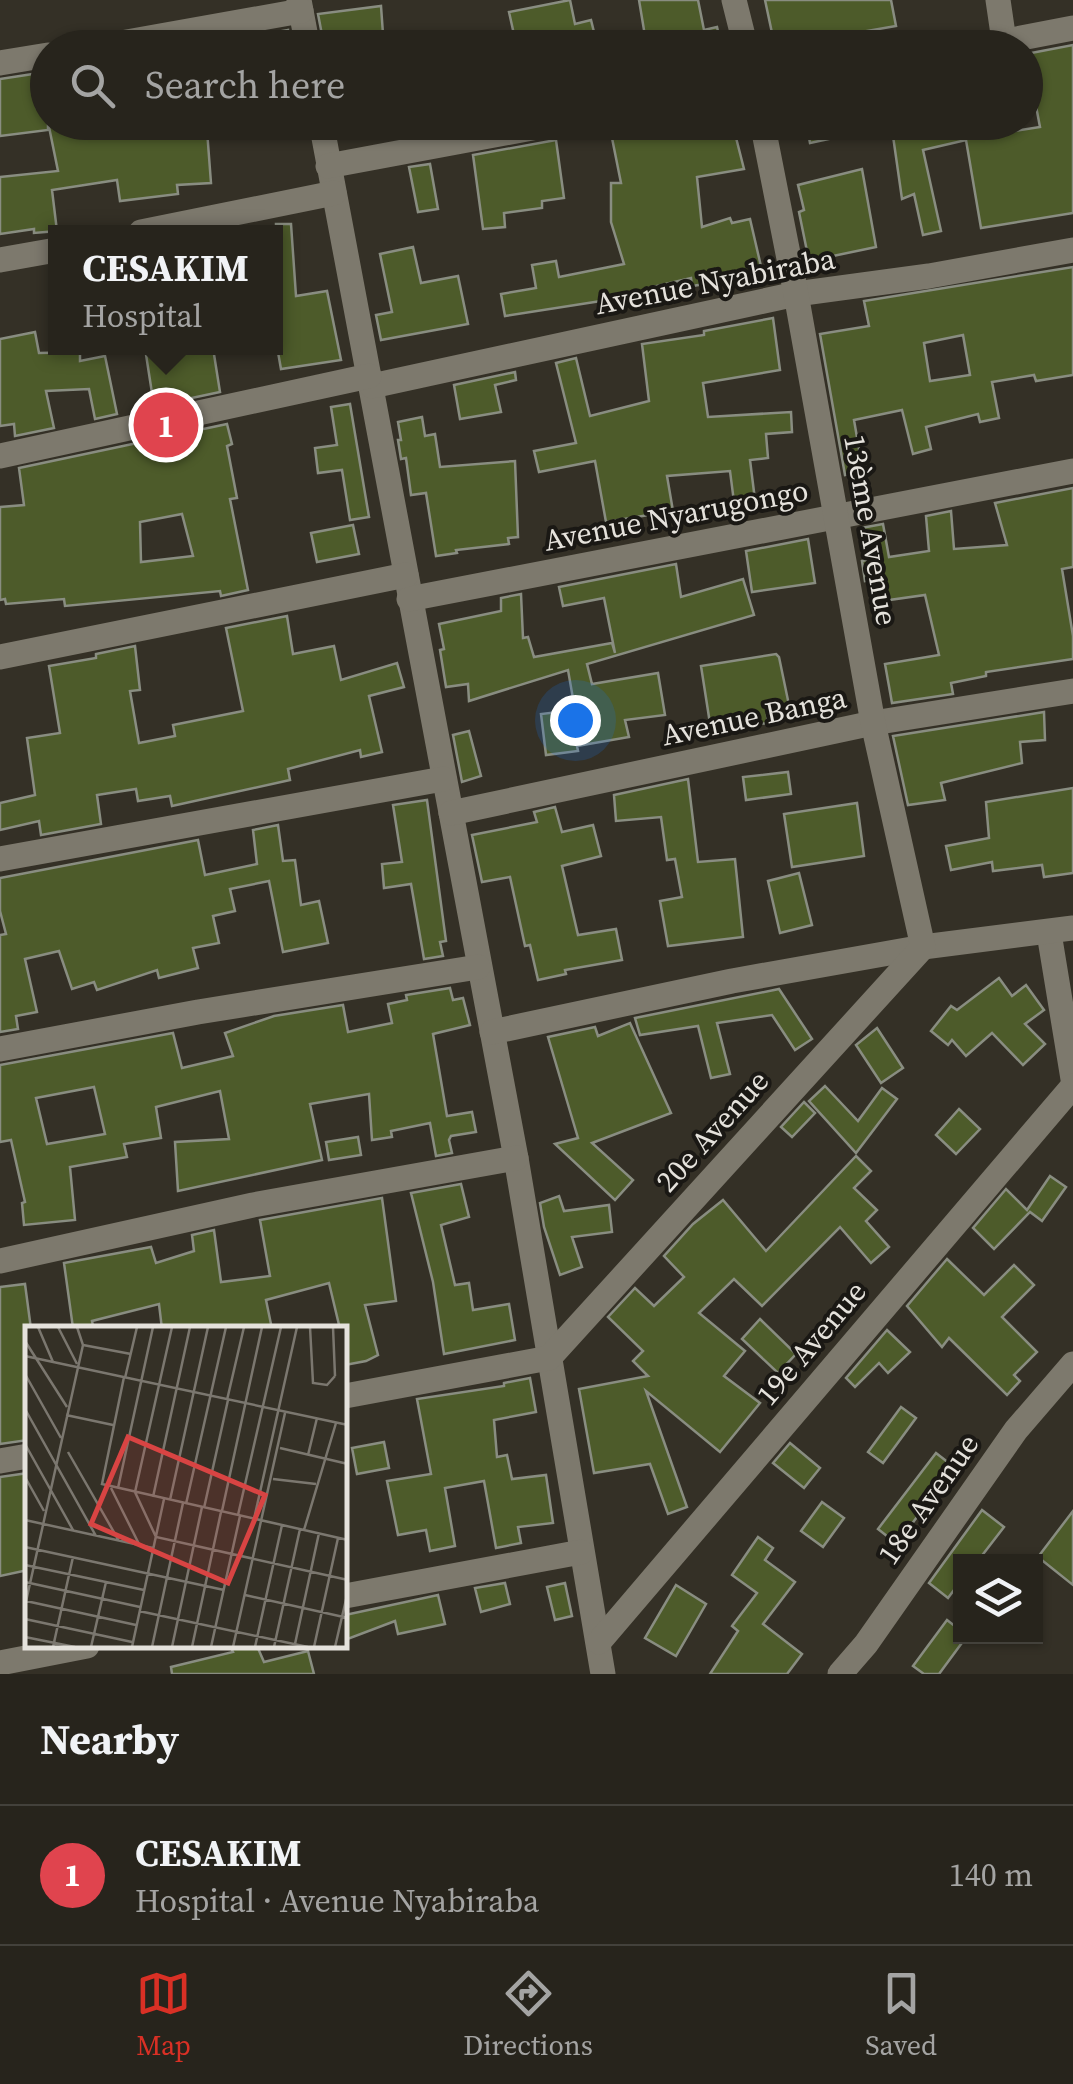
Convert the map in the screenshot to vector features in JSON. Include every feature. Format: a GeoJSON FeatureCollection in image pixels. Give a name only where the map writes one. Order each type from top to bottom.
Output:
{"type":"FeatureCollection","features":[{"type":"Feature","properties":{"kind":"street"},"geometry":{"type":"LineString","coordinates":[[734,0],[742,30]]}},
{"type":"Feature","properties":{"kind":"street"},"geometry":{"type":"LineString","coordinates":[[998,0],[1002,30]]}},
{"type":"Feature","properties":{"kind":"street"},"geometry":{"type":"LineString","coordinates":[[180,30],[300,5],[305,30]]}},
{"type":"Feature","properties":{"kind":"street"},"geometry":{"type":"LineString","coordinates":[[1043,34],[1073,28]]}},
{"type":"Feature","properties":{"kind":"street"},"geometry":{"type":"LineString","coordinates":[[0,63],[30,58]]}},
{"type":"Feature","properties":{"kind":"street"},"geometry":{"type":"LineString","coordinates":[[323,140],[516,1158],[603,1674]]}},
{"type":"Feature","properties":{"kind":"street"},"geometry":{"type":"LineString","coordinates":[[328,166],[467,140]]}},
{"type":"Feature","properties":{"kind":"street","name":"13ème Avenue"},"geometry":{"type":"LineString","coordinates":[[766,140],[873,723],[923,947]]}},
{"type":"Feature","properties":{"kind":"street"},"geometry":{"type":"LineString","coordinates":[[176,225],[334,193]]}},
{"type":"Feature","properties":{"kind":"street","name":"Avenue Nyabiraba"},"geometry":{"type":"LineString","coordinates":[[0,456],[796,294],[1073,250]]}},
{"type":"Feature","properties":{"kind":"street"},"geometry":{"type":"LineString","coordinates":[[0,260],[48,251]]}},
{"type":"Feature","properties":{"kind":"street","name":"Avenue Nyarugongo"},"geometry":{"type":"LineString","coordinates":[[0,657],[835,518],[1073,470]]}},
{"type":"Feature","properties":{"kind":"street","name":"Avenue Banga"},"geometry":{"type":"LineString","coordinates":[[451,812],[873,723],[1073,690]]}},
{"type":"Feature","properties":{"kind":"street"},"geometry":{"type":"LineString","coordinates":[[0,859],[443,778]]}},
{"type":"Feature","properties":{"kind":"street"},"geometry":{"type":"LineString","coordinates":[[492,1032],[732,981],[923,947],[1061,930],[1073,1082]]}},
{"type":"Feature","properties":{"kind":"street","name":"20e Avenue"},"geometry":{"type":"LineString","coordinates":[[549,1358],[923,947]]}},
{"type":"Feature","properties":{"kind":"street"},"geometry":{"type":"LineString","coordinates":[[0,1049],[478,966]]}},
{"type":"Feature","properties":{"kind":"street","name":"19e Avenue"},"geometry":{"type":"LineString","coordinates":[[599,1642],[1073,1082]]}},
{"type":"Feature","properties":{"kind":"street"},"geometry":{"type":"LineString","coordinates":[[0,1261],[253,1205],[516,1158]]}},
{"type":"Feature","properties":{"kind":"street"},"geometry":{"type":"LineString","coordinates":[[348,1395],[549,1358]]}},
{"type":"Feature","properties":{"kind":"street","name":"18e Avenue"},"geometry":{"type":"LineString","coordinates":[[840,1674],[866,1644],[1016,1430],[1073,1364]]}},
{"type":"Feature","properties":{"kind":"street"},"geometry":{"type":"LineString","coordinates":[[0,1461],[25,1457]]}},
{"type":"Feature","properties":{"kind":"street"},"geometry":{"type":"LineString","coordinates":[[348,1595],[582,1552]]}},
{"type":"Feature","properties":{"kind":"street"},"geometry":{"type":"LineString","coordinates":[[0,1663],[71,1649]]}},
{"type":"Feature","properties":{"kind":"building"},"geometry":{"type":"Polygon","coordinates":[[[570,0],[575,24],[591,20],[594,30],[513,30],[509,12],[570,0]]]}},
{"type":"Feature","properties":{"kind":"building"},"geometry":{"type":"Polygon","coordinates":[[[639,0],[698,0],[704,30],[644,30],[639,0]]]}},
{"type":"Feature","properties":{"kind":"building"},"geometry":{"type":"Polygon","coordinates":[[[765,0],[891,0],[896,26],[873,30],[771,30],[765,0]]]}},
{"type":"Feature","properties":{"kind":"building"},"geometry":{"type":"Polygon","coordinates":[[[381,6],[383,30],[321,30],[318,14],[381,6]]]}},
{"type":"Feature","properties":{"kind":"building"},"geometry":{"type":"Polygon","coordinates":[[[1073,45],[1073,213],[981,228],[966,140],[1043,140],[1043,51],[1073,45]]]}},
{"type":"Feature","properties":{"kind":"building"},"geometry":{"type":"Polygon","coordinates":[[[30,74],[30,132],[0,136],[0,79],[30,74]]]}},
{"type":"Feature","properties":{"kind":"building"},"geometry":{"type":"Polygon","coordinates":[[[52,140],[208,140],[211,183],[177,185],[178,194],[120,201],[117,180],[52,190],[56,225],[48,225],[48,232],[34,233],[34,229],[0,234],[0,177],[58,171],[52,140]]]}},
{"type":"Feature","properties":{"kind":"building"},"geometry":{"type":"Polygon","coordinates":[[[556,140],[564,198],[542,201],[542,208],[504,213],[505,227],[483,229],[473,155],[556,140]]]}},
{"type":"Feature","properties":{"kind":"building"},"geometry":{"type":"Polygon","coordinates":[[[612,140],[737,140],[744,169],[697,177],[702,227],[730,218],[732,223],[750,219],[763,275],[692,286],[691,278],[633,296],[505,316],[501,294],[536,288],[532,265],[556,261],[559,277],[624,264],[611,222],[611,183],[621,183],[612,140]]]}},
{"type":"Feature","properties":{"kind":"building"},"geometry":{"type":"Polygon","coordinates":[[[894,140],[966,140],[923,150],[941,231],[923,235],[914,194],[902,199],[894,140]]]}},
{"type":"Feature","properties":{"kind":"building"},"geometry":{"type":"Polygon","coordinates":[[[430,164],[438,209],[418,212],[409,167],[430,164]]]}},
{"type":"Feature","properties":{"kind":"building"},"geometry":{"type":"Polygon","coordinates":[[[862,169],[876,247],[809,261],[798,185],[862,169]]]}},
{"type":"Feature","properties":{"kind":"building"},"geometry":{"type":"Polygon","coordinates":[[[291,224],[296,296],[327,291],[341,360],[281,369],[283,225],[276,225],[291,224]]]}},
{"type":"Feature","properties":{"kind":"building"},"geometry":{"type":"Polygon","coordinates":[[[413,247],[421,283],[458,276],[468,324],[381,340],[376,315],[392,312],[380,254],[413,247]]]}},
{"type":"Feature","properties":{"kind":"building"},"geometry":{"type":"Polygon","coordinates":[[[1073,267],[1073,375],[1036,381],[1034,375],[992,382],[999,418],[980,422],[978,414],[926,427],[931,449],[913,454],[902,410],[854,420],[863,472],[845,475],[820,334],[869,326],[864,301],[1073,267]],[[963,335],[924,343],[930,381],[970,375],[963,335]]]}},
{"type":"Feature","properties":{"kind":"building"},"geometry":{"type":"Polygon","coordinates":[[[773,318],[780,370],[703,383],[708,417],[791,412],[792,432],[766,434],[768,458],[750,460],[755,500],[734,502],[730,471],[667,476],[673,511],[606,522],[595,461],[539,472],[534,451],[576,443],[556,363],[576,358],[590,416],[649,401],[642,344],[704,335],[704,331],[773,318]]]}},
{"type":"Feature","properties":{"kind":"building"},"geometry":{"type":"Polygon","coordinates":[[[35,332],[39,353],[80,355],[80,361],[105,356],[117,414],[95,419],[89,389],[46,391],[54,428],[15,436],[14,424],[0,426],[0,339],[35,332]]]}},
{"type":"Feature","properties":{"kind":"building"},"geometry":{"type":"Polygon","coordinates":[[[146,355],[214,355],[220,392],[154,406],[146,355]]]}},
{"type":"Feature","properties":{"kind":"building"},"geometry":{"type":"Polygon","coordinates":[[[515,372],[516,380],[495,385],[501,412],[460,419],[454,385],[515,372]]]}},
{"type":"Feature","properties":{"kind":"building"},"geometry":{"type":"Polygon","coordinates":[[[350,404],[369,517],[350,520],[342,470],[318,473],[315,448],[337,445],[331,407],[350,404]]]}},
{"type":"Feature","properties":{"kind":"building"},"geometry":{"type":"Polygon","coordinates":[[[422,417],[425,436],[435,434],[440,467],[515,461],[518,537],[508,538],[509,544],[436,556],[426,493],[411,495],[406,458],[401,459],[398,440],[398,422],[422,417]]]}},
{"type":"Feature","properties":{"kind":"building"},"geometry":{"type":"Polygon","coordinates":[[[227,424],[237,498],[230,499],[248,590],[221,596],[220,591],[65,606],[64,599],[6,604],[5,599],[0,600],[0,507],[24,505],[19,468],[227,424]],[[182,514],[140,522],[141,562],[193,556],[182,514]]]}},
{"type":"Feature","properties":{"kind":"building"},"geometry":{"type":"Polygon","coordinates":[[[1073,488],[1073,567],[1062,569],[1073,659],[986,672],[986,676],[951,683],[953,694],[892,703],[885,664],[939,655],[925,595],[875,602],[872,580],[865,581],[861,528],[883,524],[889,557],[929,551],[926,516],[951,511],[954,549],[1007,545],[995,503],[1073,488]]]}},
{"type":"Feature","properties":{"kind":"building"},"geometry":{"type":"Polygon","coordinates":[[[353,525],[359,554],[317,562],[311,533],[353,525]]]}},
{"type":"Feature","properties":{"kind":"building"},"geometry":{"type":"Polygon","coordinates":[[[808,539],[815,583],[752,592],[746,551],[808,539]]]}},
{"type":"Feature","properties":{"kind":"building"},"geometry":{"type":"Polygon","coordinates":[[[676,564],[681,597],[743,579],[754,615],[587,664],[592,684],[658,673],[665,715],[625,720],[629,737],[546,755],[541,714],[575,710],[568,670],[469,701],[468,684],[446,687],[439,624],[501,611],[501,598],[521,594],[523,638],[528,637],[534,657],[612,643],[615,653],[604,598],[563,606],[559,587],[676,564]]]}},
{"type":"Feature","properties":{"kind":"building"},"geometry":{"type":"Polygon","coordinates":[[[287,616],[293,654],[334,646],[341,680],[397,663],[404,687],[369,696],[382,752],[361,757],[360,750],[288,769],[290,780],[172,806],[170,796],[138,801],[136,789],[97,795],[101,824],[41,835],[39,821],[0,830],[0,803],[35,795],[27,738],[60,733],[49,666],[135,646],[140,690],[130,691],[139,743],[175,736],[173,725],[243,711],[226,628],[287,616]]]}},
{"type":"Feature","properties":{"kind":"building"},"geometry":{"type":"Polygon","coordinates":[[[776,654],[790,710],[767,715],[768,723],[711,730],[701,666],[776,654]]]}},
{"type":"Feature","properties":{"kind":"building"},"geometry":{"type":"Polygon","coordinates":[[[1044,712],[1045,740],[1020,742],[1022,763],[941,783],[945,800],[908,805],[893,736],[1044,712]]]}},
{"type":"Feature","properties":{"kind":"building"},"geometry":{"type":"Polygon","coordinates":[[[469,731],[481,776],[462,782],[453,735],[469,731]]]}},
{"type":"Feature","properties":{"kind":"building"},"geometry":{"type":"Polygon","coordinates":[[[788,772],[791,794],[746,800],[743,777],[788,772]]]}},
{"type":"Feature","properties":{"kind":"building"},"geometry":{"type":"Polygon","coordinates":[[[688,779],[698,862],[735,859],[743,937],[668,946],[660,901],[682,897],[675,859],[667,860],[661,817],[616,821],[614,795],[688,779]]]}},
{"type":"Feature","properties":{"kind":"building"},"geometry":{"type":"Polygon","coordinates":[[[1073,788],[1073,873],[1044,877],[1042,865],[993,871],[992,862],[951,870],[946,846],[989,838],[986,802],[1073,788]]]}},
{"type":"Feature","properties":{"kind":"building"},"geometry":{"type":"Polygon","coordinates":[[[427,800],[446,941],[440,942],[443,956],[424,959],[411,884],[384,888],[382,864],[402,862],[393,805],[427,800]]]}},
{"type":"Feature","properties":{"kind":"building"},"geometry":{"type":"Polygon","coordinates":[[[857,803],[864,856],[792,867],[784,814],[857,803]]]}},
{"type":"Feature","properties":{"kind":"building"},"geometry":{"type":"Polygon","coordinates":[[[555,807],[562,832],[593,825],[601,856],[562,866],[578,935],[616,929],[622,960],[565,970],[566,974],[538,980],[530,945],[525,946],[510,877],[482,882],[472,835],[537,822],[534,812],[555,807]]]}},
{"type":"Feature","properties":{"kind":"building"},"geometry":{"type":"Polygon","coordinates":[[[278,825],[283,861],[295,860],[301,905],[319,901],[328,943],[283,952],[269,881],[230,889],[235,911],[213,916],[219,943],[193,948],[198,968],[159,978],[157,970],[97,990],[94,982],[72,989],[59,951],[25,959],[37,1012],[16,1016],[18,1029],[0,1032],[0,935],[6,934],[0,911],[0,878],[198,840],[205,875],[257,864],[253,830],[278,825]]]}},
{"type":"Feature","properties":{"kind":"building"},"geometry":{"type":"Polygon","coordinates":[[[799,873],[812,925],[780,933],[768,881],[799,873]]]}},
{"type":"Feature","properties":{"kind":"building"},"geometry":{"type":"Polygon","coordinates":[[[999,978],[1012,996],[1026,985],[1044,1010],[1025,1024],[1045,1044],[1023,1065],[992,1033],[966,1056],[952,1040],[948,1045],[931,1031],[951,1006],[957,1010],[999,978]]]}},
{"type":"Feature","properties":{"kind":"building"},"geometry":{"type":"Polygon","coordinates":[[[450,988],[453,1000],[463,998],[470,1025],[433,1034],[447,1116],[472,1112],[476,1132],[451,1136],[452,1153],[436,1156],[430,1123],[391,1131],[392,1137],[372,1140],[369,1094],[310,1104],[322,1160],[178,1191],[175,1142],[229,1139],[220,1091],[156,1107],[161,1138],[124,1144],[127,1157],[70,1167],[75,1220],[24,1225],[25,1202],[11,1140],[0,1142],[0,1065],[173,1033],[182,1068],[233,1056],[225,1033],[274,1016],[343,1005],[348,1032],[392,1023],[388,1004],[407,1000],[406,995],[450,988]],[[94,1087],[36,1098],[47,1144],[105,1134],[94,1087]]]}},
{"type":"Feature","properties":{"kind":"building"},"geometry":{"type":"Polygon","coordinates":[[[779,989],[812,1039],[795,1050],[772,1015],[717,1023],[730,1074],[711,1078],[698,1026],[640,1035],[635,1018],[779,989]]]}},
{"type":"Feature","properties":{"kind":"building"},"geometry":{"type":"Polygon","coordinates":[[[630,1023],[671,1113],[592,1143],[633,1180],[615,1200],[555,1144],[578,1138],[548,1037],[595,1027],[598,1036],[630,1023]]]}},
{"type":"Feature","properties":{"kind":"building"},"geometry":{"type":"Polygon","coordinates":[[[877,1028],[903,1068],[881,1083],[856,1045],[877,1028]]]}},
{"type":"Feature","properties":{"kind":"building"},"geometry":{"type":"Polygon","coordinates":[[[825,1086],[858,1121],[882,1088],[897,1099],[856,1153],[809,1101],[825,1086]]]}},
{"type":"Feature","properties":{"kind":"building"},"geometry":{"type":"Polygon","coordinates":[[[804,1102],[815,1113],[792,1137],[781,1127],[804,1102]]]}},
{"type":"Feature","properties":{"kind":"building"},"geometry":{"type":"Polygon","coordinates":[[[959,1109],[980,1129],[956,1154],[936,1135],[959,1109]]]}},
{"type":"Feature","properties":{"kind":"building"},"geometry":{"type":"Polygon","coordinates":[[[358,1137],[361,1155],[329,1160],[326,1142],[358,1137]]]}},
{"type":"Feature","properties":{"kind":"building"},"geometry":{"type":"Polygon","coordinates":[[[856,1156],[871,1171],[854,1188],[877,1210],[866,1221],[889,1247],[871,1263],[840,1227],[762,1306],[734,1279],[699,1313],[745,1351],[724,1376],[760,1403],[720,1452],[646,1391],[687,1507],[668,1514],[650,1464],[594,1473],[579,1389],[648,1376],[633,1361],[643,1351],[608,1317],[635,1288],[654,1306],[684,1277],[664,1256],[693,1224],[723,1200],[766,1251],[856,1156]]]}},
{"type":"Feature","properties":{"kind":"building"},"geometry":{"type":"Polygon","coordinates":[[[1050,1176],[1066,1187],[1042,1221],[1030,1212],[994,1249],[973,1228],[1006,1189],[1027,1210],[1050,1176]]]}},
{"type":"Feature","properties":{"kind":"building"},"geometry":{"type":"Polygon","coordinates":[[[461,1184],[469,1217],[441,1225],[455,1285],[469,1283],[473,1310],[509,1304],[515,1340],[444,1354],[433,1282],[411,1193],[461,1184]]]}},
{"type":"Feature","properties":{"kind":"building"},"geometry":{"type":"Polygon","coordinates":[[[559,1196],[564,1211],[609,1205],[612,1232],[572,1237],[582,1267],[560,1275],[540,1203],[559,1196]]]}},
{"type":"Feature","properties":{"kind":"building"},"geometry":{"type":"Polygon","coordinates":[[[382,1198],[396,1301],[365,1305],[378,1355],[348,1364],[348,1326],[339,1326],[329,1283],[266,1300],[271,1326],[162,1326],[159,1304],[92,1321],[93,1326],[73,1326],[64,1263],[151,1247],[156,1263],[194,1251],[192,1235],[214,1230],[221,1282],[270,1276],[260,1220],[382,1198]]]}},
{"type":"Feature","properties":{"kind":"building"},"geometry":{"type":"Polygon","coordinates":[[[947,1259],[984,1295],[1014,1265],[1034,1285],[1002,1317],[1037,1352],[1014,1375],[1020,1381],[1007,1395],[949,1338],[942,1347],[907,1306],[947,1259]]]}},
{"type":"Feature","properties":{"kind":"building"},"geometry":{"type":"Polygon","coordinates":[[[25,1284],[31,1326],[25,1326],[25,1440],[0,1444],[0,1287],[25,1284]]]}},
{"type":"Feature","properties":{"kind":"building"},"geometry":{"type":"Polygon","coordinates":[[[760,1319],[796,1354],[778,1373],[742,1339],[760,1319]]]}},
{"type":"Feature","properties":{"kind":"building"},"geometry":{"type":"Polygon","coordinates":[[[887,1330],[910,1352],[888,1373],[879,1363],[855,1387],[846,1378],[887,1330]]]}},
{"type":"Feature","properties":{"kind":"building"},"geometry":{"type":"Polygon","coordinates":[[[530,1378],[536,1412],[494,1420],[497,1457],[507,1455],[512,1479],[546,1475],[553,1523],[518,1527],[521,1543],[496,1548],[484,1481],[445,1488],[455,1546],[430,1551],[426,1530],[398,1535],[387,1481],[431,1474],[417,1399],[504,1386],[530,1378]]]}},
{"type":"Feature","properties":{"kind":"building"},"geometry":{"type":"Polygon","coordinates":[[[901,1407],[916,1418],[883,1463],[868,1452],[901,1407]]]}},
{"type":"Feature","properties":{"kind":"building"},"geometry":{"type":"Polygon","coordinates":[[[384,1442],[389,1468],[357,1474],[352,1448],[384,1442]]]}},
{"type":"Feature","properties":{"kind":"building"},"geometry":{"type":"Polygon","coordinates":[[[790,1443],[820,1468],[804,1488],[773,1463],[790,1443]]]}},
{"type":"Feature","properties":{"kind":"building"},"geometry":{"type":"Polygon","coordinates":[[[936,1453],[954,1467],[897,1544],[878,1529],[936,1453]]]}},
{"type":"Feature","properties":{"kind":"building"},"geometry":{"type":"Polygon","coordinates":[[[25,1473],[25,1571],[0,1576],[0,1477],[25,1473]]]}},
{"type":"Feature","properties":{"kind":"building"},"geometry":{"type":"Polygon","coordinates":[[[822,1502],[844,1518],[823,1547],[801,1531],[822,1502]]]}},
{"type":"Feature","properties":{"kind":"building"},"geometry":{"type":"Polygon","coordinates":[[[982,1510],[1004,1527],[983,1554],[953,1554],[953,1591],[948,1598],[929,1583],[982,1510]]]}},
{"type":"Feature","properties":{"kind":"building"},"geometry":{"type":"Polygon","coordinates":[[[1073,1511],[1073,1585],[1043,1561],[1040,1554],[1073,1511]]]}},
{"type":"Feature","properties":{"kind":"building"},"geometry":{"type":"Polygon","coordinates":[[[758,1537],[773,1548],[765,1560],[795,1582],[763,1624],[802,1654],[787,1674],[710,1674],[738,1631],[732,1626],[757,1593],[732,1575],[758,1537]]]}},
{"type":"Feature","properties":{"kind":"building"},"geometry":{"type":"Polygon","coordinates":[[[505,1583],[510,1604],[481,1612],[475,1588],[505,1583]]]}},
{"type":"Feature","properties":{"kind":"building"},"geometry":{"type":"Polygon","coordinates":[[[565,1583],[572,1616],[555,1620],[547,1587],[565,1583]]]}},
{"type":"Feature","properties":{"kind":"building"},"geometry":{"type":"Polygon","coordinates":[[[676,1585],[706,1604],[676,1656],[645,1638],[676,1585]]]}},
{"type":"Feature","properties":{"kind":"building"},"geometry":{"type":"Polygon","coordinates":[[[438,1595],[445,1624],[398,1634],[395,1621],[348,1639],[348,1614],[438,1595]]]}},
{"type":"Feature","properties":{"kind":"building"},"geometry":{"type":"Polygon","coordinates":[[[947,1620],[953,1625],[953,1644],[961,1644],[939,1674],[924,1674],[913,1666],[947,1620]]]}},
{"type":"Feature","properties":{"kind":"building"},"geometry":{"type":"Polygon","coordinates":[[[232,1649],[258,1649],[264,1662],[308,1651],[314,1674],[172,1674],[171,1667],[233,1652],[232,1649]]]}},
{"type":"Feature","properties":{"kind":"place","name":"CESAKIM"},"geometry":{"type":"Point","coordinates":[166,425]}}]}
